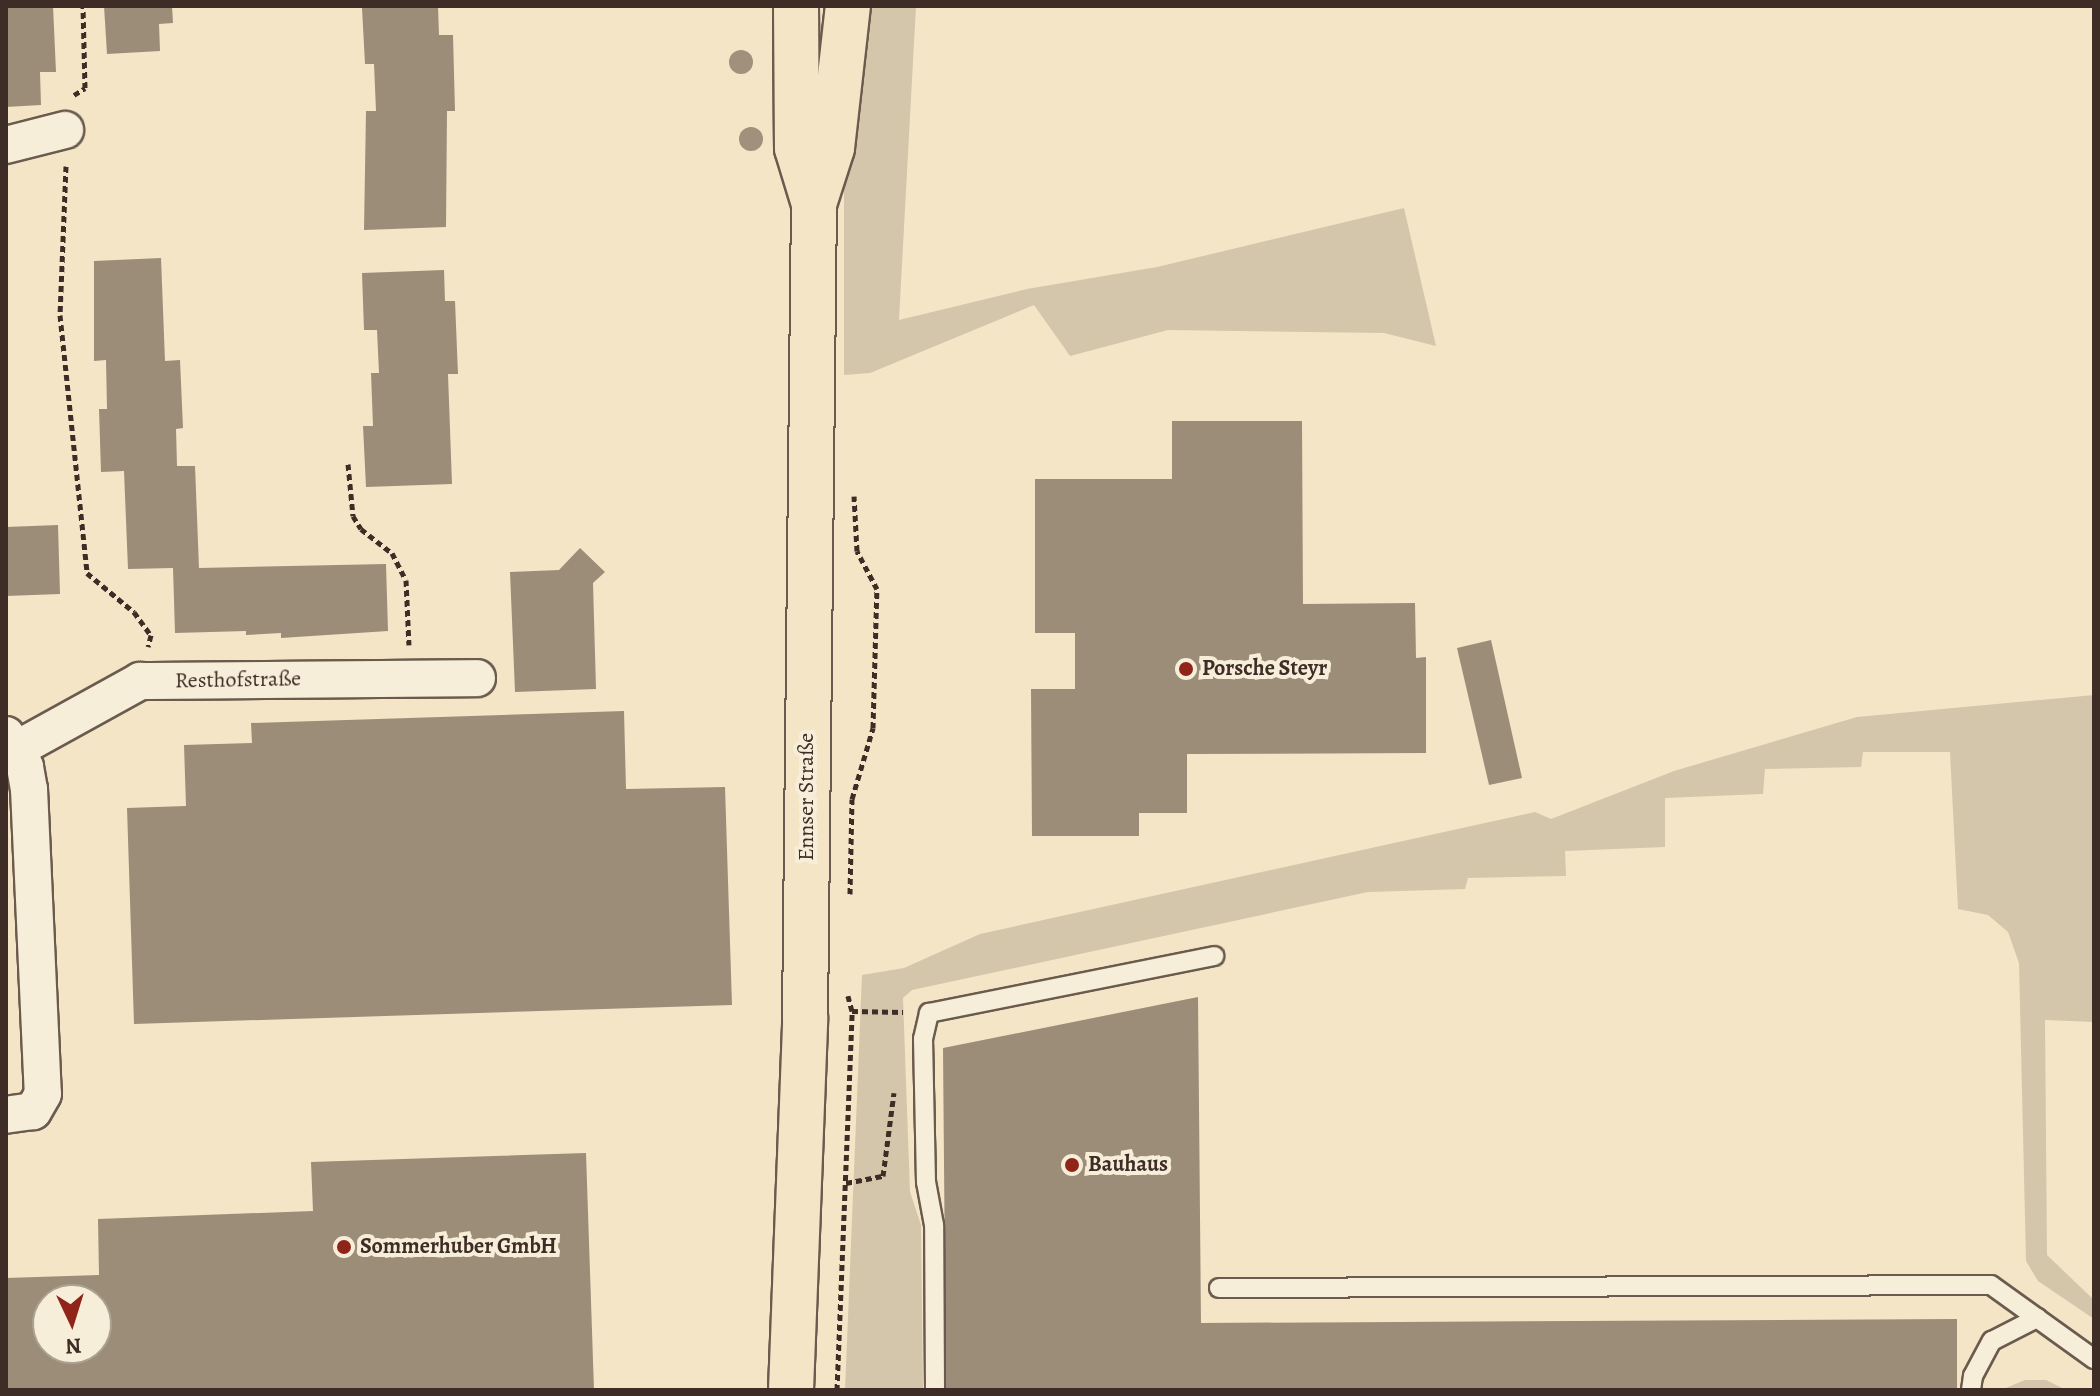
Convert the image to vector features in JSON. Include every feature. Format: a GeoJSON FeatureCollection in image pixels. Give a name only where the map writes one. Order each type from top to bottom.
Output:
{"type":"FeatureCollection","features":[{"type":"Feature","properties":{"kind":"main road","name":"Ennser Straße"},"geometry":{"type":"LineString","coordinates":[[796,6],[797,148],[814,204]]}},
{"type":"Feature","properties":{"kind":"main road","name":"Ennser Straße"},"geometry":{"type":"LineString","coordinates":[[791,1390],[805,1019],[814,204],[832,148],[848,6]]}},
{"type":"Feature","properties":{"kind":"street"},"geometry":{"type":"LineString","coordinates":[[6,145],[65,130]]}},
{"type":"Feature","properties":{"kind":"street","name":"Resthofstraße"},"geometry":{"type":"LineString","coordinates":[[6,1115],[33,1111],[43,1094],[29,789],[12,742],[140,681],[477,678]]}},
{"type":"Feature","properties":{"kind":"lane"},"geometry":{"type":"LineString","coordinates":[[935,1390],[934,1225],[926,1182],[923,1039],[929,1013],[1214,956]]}},
{"type":"Feature","properties":{"kind":"lane"},"geometry":{"type":"LineString","coordinates":[[1219,1288],[1991,1285],[2094,1359]]}},
{"type":"Feature","properties":{"kind":"lane"},"geometry":{"type":"LineString","coordinates":[[1971,1390],[1973,1376],[1992,1341],[2037,1318]]}},
{"type":"Feature","properties":{"kind":"path"},"geometry":{"type":"LineString","coordinates":[[83,6],[85,88],[63,101],[65,130],[60,315],[87,573],[134,612],[151,635],[140,681]]}},
{"type":"Feature","properties":{"kind":"path"},"geometry":{"type":"LineString","coordinates":[[348,464],[353,516],[361,529],[392,553],[406,580],[408,678]]}},
{"type":"Feature","properties":{"kind":"path"},"geometry":{"type":"LineString","coordinates":[[850,906],[852,799],[873,728],[877,589],[857,551],[854,484]]}},
{"type":"Feature","properties":{"kind":"path"},"geometry":{"type":"LineString","coordinates":[[837,1390],[852,1011],[848,983]]}},
{"type":"Feature","properties":{"kind":"path"},"geometry":{"type":"LineString","coordinates":[[852,1011],[929,1013]]}},
{"type":"Feature","properties":{"kind":"path"},"geometry":{"type":"LineString","coordinates":[[846,1183],[883,1176],[898,1067],[923,1039]]}},
{"type":"Feature","properties":{"kind":"shaded area"},"geometry":{"type":"Polygon","coordinates":[[[867,6],[916,6],[899,320],[1027,289],[1157,267],[1404,208],[1436,346],[1384,333],[1168,330],[1070,356],[1034,305],[870,373],[844,375],[844,174],[867,6]]]}},
{"type":"Feature","properties":{"kind":"shaded area"},"geometry":{"type":"Polygon","coordinates":[[[2094,695],[2094,1022],[2045,1020],[2047,1255],[2094,1300],[2094,1319],[2038,1281],[2026,1261],[2019,963],[2008,932],[1988,915],[1958,909],[1950,752],[1863,752],[1861,767],[1765,769],[1763,794],[1665,798],[1665,847],[1565,851],[1566,876],[1468,878],[1465,889],[1368,892],[912,990],[903,998],[910,1192],[921,1225],[923,1390],[845,1390],[862,975],[904,968],[980,934],[1535,812],[1551,819],[1674,771],[1857,717],[2094,695]]]}},
{"type":"Feature","properties":{"kind":"shaded area"},"geometry":{"type":"Polygon","coordinates":[[[2025,1380],[2046,1380],[2066,1390],[2001,1390],[2025,1380]]]}},
{"type":"Feature","properties":{"kind":"building"},"geometry":{"type":"Polygon","coordinates":[[[6,6],[53,6],[56,72],[40,72],[41,105],[6,107],[6,6]]]}},
{"type":"Feature","properties":{"kind":"building"},"geometry":{"type":"Polygon","coordinates":[[[104,6],[172,6],[173,23],[159,24],[160,51],[107,54],[104,6]]]}},
{"type":"Feature","properties":{"kind":"building"},"geometry":{"type":"Polygon","coordinates":[[[438,6],[439,35],[453,35],[455,111],[447,111],[446,227],[364,230],[366,111],[376,111],[374,64],[365,64],[362,8],[438,6]]]}},
{"type":"Feature","properties":{"kind":"building"},"geometry":{"type":"Polygon","coordinates":[[[161,258],[165,361],[180,360],[183,428],[176,429],[177,466],[195,466],[199,568],[386,564],[388,631],[281,638],[281,633],[246,635],[246,631],[175,633],[173,568],[128,569],[124,471],[101,472],[99,409],[107,409],[106,360],[94,361],[94,261],[161,258]]]}},
{"type":"Feature","properties":{"kind":"building"},"geometry":{"type":"Polygon","coordinates":[[[444,270],[445,301],[455,301],[458,374],[448,374],[452,484],[366,487],[363,426],[373,426],[371,373],[379,373],[377,330],[364,330],[362,273],[444,270]]]}},
{"type":"Feature","properties":{"kind":"building"},"geometry":{"type":"Polygon","coordinates":[[[1172,421],[1302,421],[1303,604],[1415,603],[1416,658],[1426,657],[1426,753],[1187,754],[1187,813],[1139,813],[1139,836],[1032,836],[1031,689],[1075,689],[1075,633],[1035,633],[1035,479],[1172,479],[1172,421]]]}},
{"type":"Feature","properties":{"kind":"building"},"geometry":{"type":"Polygon","coordinates":[[[58,525],[60,594],[6,596],[6,527],[58,525]]]}},
{"type":"Feature","properties":{"kind":"building"},"geometry":{"type":"Polygon","coordinates":[[[580,548],[605,572],[593,583],[596,689],[515,692],[510,572],[559,570],[580,548]]]}},
{"type":"Feature","properties":{"kind":"building"},"geometry":{"type":"Polygon","coordinates":[[[1491,640],[1522,778],[1489,785],[1457,648],[1491,640]]]}},
{"type":"Feature","properties":{"kind":"building"},"geometry":{"type":"Polygon","coordinates":[[[624,711],[626,789],[725,787],[732,1005],[134,1024],[127,808],[186,806],[184,745],[252,743],[251,723],[624,711]]]}},
{"type":"Feature","properties":{"kind":"building","name":"Bauhaus"},"geometry":{"type":"Polygon","coordinates":[[[1198,997],[1201,1323],[1957,1319],[1957,1390],[946,1390],[943,1048],[1198,997]]]}},
{"type":"Feature","properties":{"kind":"building","name":"Sommerhuber GmbH"},"geometry":{"type":"Polygon","coordinates":[[[586,1153],[594,1390],[6,1390],[6,1278],[99,1275],[98,1219],[313,1211],[311,1162],[586,1153]]]}},
{"type":"Feature","properties":{"kind":"place","name":"Porsche Steyr"},"geometry":{"type":"Point","coordinates":[1186,669]}},
{"type":"Feature","properties":{"kind":"place","name":"Bauhaus"},"geometry":{"type":"Point","coordinates":[1072,1165]}},
{"type":"Feature","properties":{"kind":"place","name":"Sommerhuber GmbH"},"geometry":{"type":"Point","coordinates":[344,1247]}}]}
